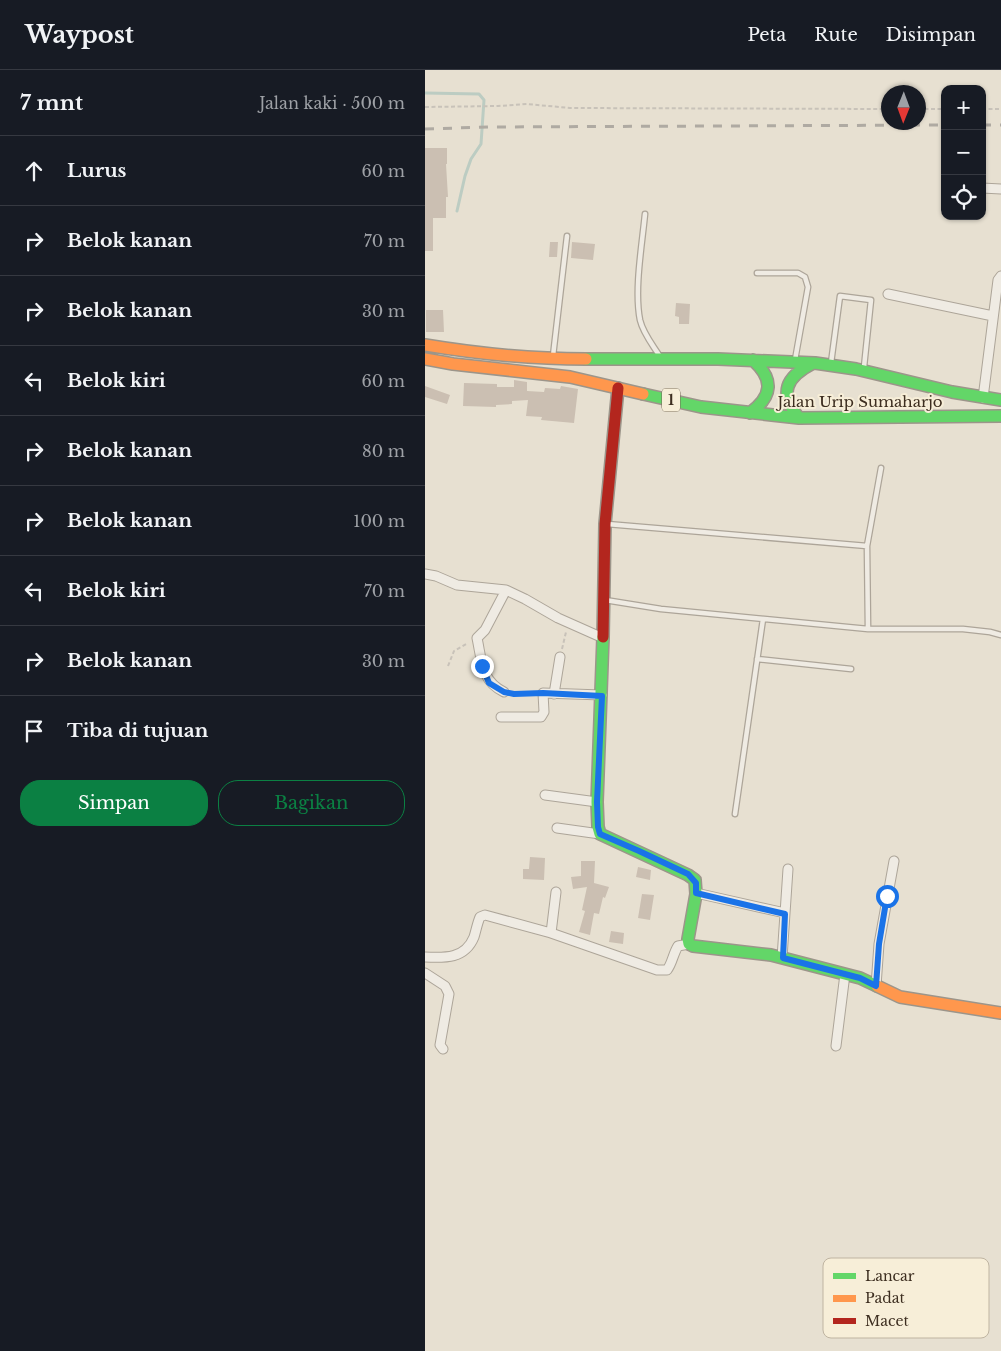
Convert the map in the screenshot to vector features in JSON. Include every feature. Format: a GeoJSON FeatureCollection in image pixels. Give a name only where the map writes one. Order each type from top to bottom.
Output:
{"type":"FeatureCollection","features":[{"type":"Feature","properties":{"kind":"main road","name":"Jalan Urip Sumaharjo"},"geometry":{"type":"LineString","coordinates":[[425,345],[481,354],[553,358],[814,362],[863,370],[925,387],[1001,400]]}},
{"type":"Feature","properties":{"kind":"main road","name":"Jalan Urip Sumaharjo"},"geometry":{"type":"LineString","coordinates":[[425,359],[453,364],[570,377],[701,407],[799,418],[1001,416]]}},
{"type":"Feature","properties":{"kind":"main road"},"geometry":{"type":"LineString","coordinates":[[750,413],[759,407],[766,398],[769,388],[767,377],[762,367],[753,360]]}},
{"type":"Feature","properties":{"kind":"main road"},"geometry":{"type":"LineString","coordinates":[[799,418],[787,402],[788,382],[794,373],[814,362]]}},
{"type":"Feature","properties":{"kind":"main road"},"geometry":{"type":"LineString","coordinates":[[618,388],[605,524],[602,696],[597,802],[600,834],[688,874],[696,883],[688,939],[689,944],[697,947],[752,952],[783,958],[867,980],[885,992],[900,997],[1001,1013]]}},
{"type":"Feature","properties":{"kind":"street"},"geometry":{"type":"LineString","coordinates":[[986,188],[1001,189]]}},
{"type":"Feature","properties":{"kind":"street"},"geometry":{"type":"LineString","coordinates":[[983,398],[998,280],[1001,276]]}},
{"type":"Feature","properties":{"kind":"street"},"geometry":{"type":"LineString","coordinates":[[887,294],[993,316]]}},
{"type":"Feature","properties":{"kind":"street"},"geometry":{"type":"LineString","coordinates":[[425,574],[436,576],[457,585],[506,590],[603,638]]}},
{"type":"Feature","properties":{"kind":"street"},"geometry":{"type":"LineString","coordinates":[[504,692],[495,688],[485,676],[477,638],[485,630],[506,590]]}},
{"type":"Feature","properties":{"kind":"street"},"geometry":{"type":"LineString","coordinates":[[554,694],[560,658]]}},
{"type":"Feature","properties":{"kind":"street"},"geometry":{"type":"LineString","coordinates":[[501,717],[541,717],[544,712],[543,693],[602,696]]}},
{"type":"Feature","properties":{"kind":"street"},"geometry":{"type":"LineString","coordinates":[[545,795],[597,802]]}},
{"type":"Feature","properties":{"kind":"street"},"geometry":{"type":"LineString","coordinates":[[557,828],[600,834]]}},
{"type":"Feature","properties":{"kind":"street"},"geometry":{"type":"LineString","coordinates":[[876,986],[879,944],[894,861]]}},
{"type":"Feature","properties":{"kind":"street"},"geometry":{"type":"LineString","coordinates":[[783,958],[788,870]]}},
{"type":"Feature","properties":{"kind":"street"},"geometry":{"type":"LineString","coordinates":[[551,933],[556,892]]}},
{"type":"Feature","properties":{"kind":"street"},"geometry":{"type":"LineString","coordinates":[[696,893],[785,914]]}},
{"type":"Feature","properties":{"kind":"street"},"geometry":{"type":"LineString","coordinates":[[425,957],[457,956],[469,946],[480,918],[485,915],[551,933],[657,970],[665,971],[669,967],[678,946],[689,944]]}},
{"type":"Feature","properties":{"kind":"street"},"geometry":{"type":"LineString","coordinates":[[425,973],[445,986],[449,994],[440,1045],[443,1049]]}},
{"type":"Feature","properties":{"kind":"street"},"geometry":{"type":"LineString","coordinates":[[837,1046],[845,974]]}},
{"type":"Feature","properties":{"kind":"lane"},"geometry":{"type":"LineString","coordinates":[[645,214],[638,288],[640,319],[643,328],[662,360]]}},
{"type":"Feature","properties":{"kind":"lane"},"geometry":{"type":"LineString","coordinates":[[553,358],[567,236]]}},
{"type":"Feature","properties":{"kind":"lane"},"geometry":{"type":"LineString","coordinates":[[757,273],[798,273],[805,277],[808,287],[795,362]]}},
{"type":"Feature","properties":{"kind":"lane"},"geometry":{"type":"LineString","coordinates":[[831,364],[840,296],[871,300],[863,370]]}},
{"type":"Feature","properties":{"kind":"lane"},"geometry":{"type":"LineString","coordinates":[[868,629],[867,546],[881,468]]}},
{"type":"Feature","properties":{"kind":"lane"},"geometry":{"type":"LineString","coordinates":[[605,524],[867,546]]}},
{"type":"Feature","properties":{"kind":"lane"},"geometry":{"type":"LineString","coordinates":[[604,600],[661,609],[868,629],[963,630],[990,632],[1001,635]]}},
{"type":"Feature","properties":{"kind":"lane"},"geometry":{"type":"LineString","coordinates":[[735,814],[763,619]]}},
{"type":"Feature","properties":{"kind":"lane"},"geometry":{"type":"LineString","coordinates":[[757,659],[851,669]]}},
{"type":"Feature","properties":{"kind":"path"},"geometry":{"type":"LineString","coordinates":[[425,107],[527,104],[570,108],[881,109]]}},
{"type":"Feature","properties":{"kind":"path"},"geometry":{"type":"LineString","coordinates":[[926,109],[941,109]]}},
{"type":"Feature","properties":{"kind":"path"},"geometry":{"type":"LineString","coordinates":[[986,109],[1001,109]]}},
{"type":"Feature","properties":{"kind":"path"},"geometry":{"type":"LineString","coordinates":[[560,658],[568,622]]}},
{"type":"Feature","properties":{"kind":"path"},"geometry":{"type":"LineString","coordinates":[[448,666],[454,651],[477,638]]}},
{"type":"Feature","properties":{"kind":"path"},"geometry":{"type":"LineString","coordinates":[[504,692],[514,694],[543,693]]}},
{"type":"Feature","properties":{"kind":"building"},"geometry":{"type":"Polygon","coordinates":[[[425,148],[447,148],[448,197],[446,197],[446,218],[433,218],[433,251],[425,251],[425,148]]]}},
{"type":"Feature","properties":{"kind":"building"},"geometry":{"type":"Polygon","coordinates":[[[550,242],[558,242],[557,257],[549,257],[550,242]]]}},
{"type":"Feature","properties":{"kind":"building"},"geometry":{"type":"Polygon","coordinates":[[[572,242],[595,244],[593,260],[571,258],[572,242]]]}},
{"type":"Feature","properties":{"kind":"building"},"geometry":{"type":"Polygon","coordinates":[[[676,303],[690,304],[689,324],[679,324],[679,317],[675,316],[676,303]]]}},
{"type":"Feature","properties":{"kind":"building"},"geometry":{"type":"Polygon","coordinates":[[[426,310],[443,310],[444,332],[426,332],[426,310]]]}},
{"type":"Feature","properties":{"kind":"building"},"geometry":{"type":"Polygon","coordinates":[[[514,380],[527,382],[527,391],[544,392],[545,388],[560,389],[561,386],[578,389],[574,423],[541,420],[542,417],[526,416],[528,400],[512,401],[512,404],[496,405],[496,407],[463,406],[464,383],[497,384],[497,387],[514,387],[514,380]]]}},
{"type":"Feature","properties":{"kind":"building"},"geometry":{"type":"Polygon","coordinates":[[[425,386],[450,395],[447,404],[425,397],[425,386]]]}},
{"type":"Feature","properties":{"kind":"building"},"geometry":{"type":"Polygon","coordinates":[[[530,857],[545,858],[544,880],[523,879],[523,869],[529,869],[530,857]]]}},
{"type":"Feature","properties":{"kind":"building"},"geometry":{"type":"Polygon","coordinates":[[[581,861],[595,861],[594,883],[609,887],[605,898],[603,897],[599,914],[594,913],[590,935],[579,932],[585,911],[582,910],[587,887],[573,889],[571,877],[581,876],[581,861]]]}},
{"type":"Feature","properties":{"kind":"building"},"geometry":{"type":"Polygon","coordinates":[[[638,867],[651,870],[650,880],[636,877],[638,867]]]}},
{"type":"Feature","properties":{"kind":"building"},"geometry":{"type":"Polygon","coordinates":[[[642,894],[654,895],[650,920],[638,918],[642,894]]]}},
{"type":"Feature","properties":{"kind":"building"},"geometry":{"type":"Polygon","coordinates":[[[611,931],[624,933],[623,944],[609,942],[611,931]]]}},
{"type":"Feature","properties":{"kind":"waterway"},"geometry":{"type":"LineString","coordinates":[[425,93],[479,94],[484,100],[481,144],[471,159],[457,211]]}},
{"type":"Feature","properties":{"kind":"railway"},"geometry":{"type":"LineString","coordinates":[[425,129],[488,127],[941,125]]}},
{"type":"Feature","properties":{"kind":"railway"},"geometry":{"type":"LineString","coordinates":[[986,125],[1001,125]]}},
{"type":"Feature","properties":{"kind":"traffic: fast"},"geometry":{"type":"LineString","coordinates":[[586,359],[718,359],[815,363],[856,369],[952,392],[1001,400]]}},
{"type":"Feature","properties":{"kind":"traffic: fast"},"geometry":{"type":"LineString","coordinates":[[750,413],[763,400],[767,394],[768,387],[765,374],[753,360]]}},
{"type":"Feature","properties":{"kind":"traffic: fast"},"geometry":{"type":"LineString","coordinates":[[799,418],[789,401],[788,386],[796,374],[813,363]]}},
{"type":"Feature","properties":{"kind":"traffic: fast"},"geometry":{"type":"LineString","coordinates":[[643,394],[701,407],[799,418],[1001,416]]}},
{"type":"Feature","properties":{"kind":"traffic: fast"},"geometry":{"type":"LineString","coordinates":[[603,637],[597,802],[600,834],[695,880],[696,894],[688,939],[689,944],[771,955],[860,978],[877,986]]}},
{"type":"Feature","properties":{"kind":"traffic: slow"},"geometry":{"type":"LineString","coordinates":[[425,345],[505,355],[586,359]]}},
{"type":"Feature","properties":{"kind":"traffic: slow"},"geometry":{"type":"LineString","coordinates":[[425,359],[453,364],[570,377],[643,394]]}},
{"type":"Feature","properties":{"kind":"traffic: slow"},"geometry":{"type":"LineString","coordinates":[[877,986],[900,997],[1001,1013]]}},
{"type":"Feature","properties":{"kind":"traffic: jam"},"geometry":{"type":"LineString","coordinates":[[603,637],[605,524],[618,388]]}},
{"type":"Feature","properties":{"kind":"route"},"geometry":{"type":"LineString","coordinates":[[482,666],[489,683],[504,692],[514,694],[543,693],[602,696],[597,802],[598,831],[600,834],[688,874],[696,883],[696,893],[785,914],[783,958],[867,980],[876,986],[879,944],[887,896]]}}]}
